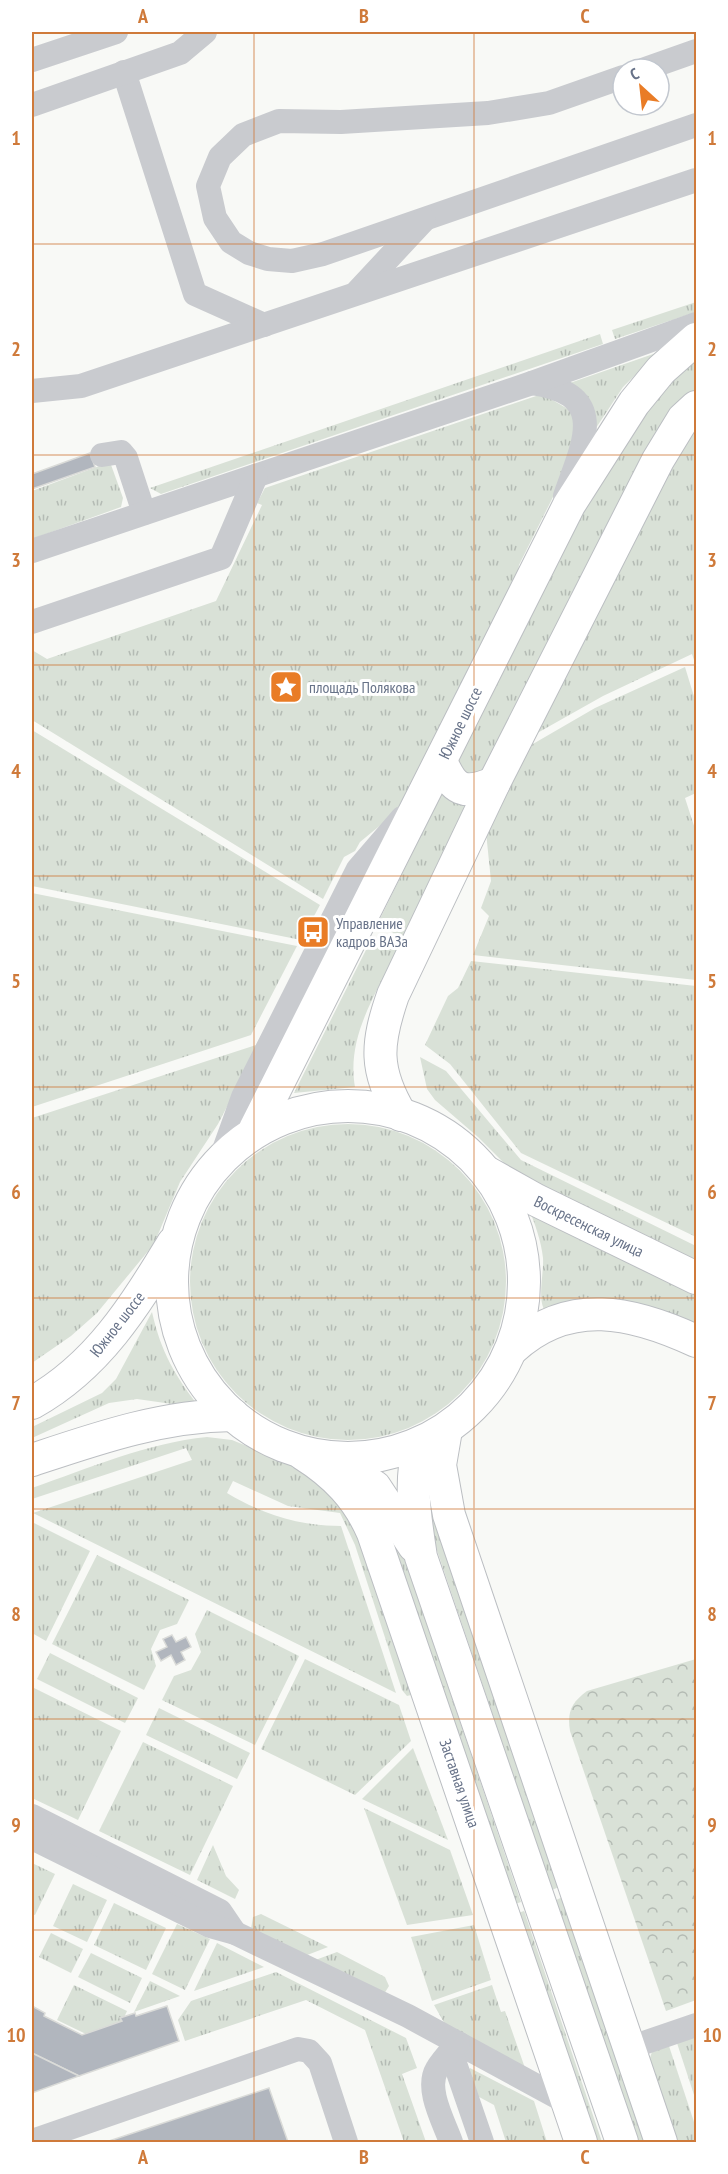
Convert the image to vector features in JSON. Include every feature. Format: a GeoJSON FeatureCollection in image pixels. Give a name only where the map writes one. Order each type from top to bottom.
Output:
{"type":"FeatureCollection","features":[{"type":"Feature","properties":{"kind":"main road","name":"Южное шоссе"},"geometry":{"type":"LineString","coordinates":[[255,1129],[428,789],[552,536],[634,403],[661,370],[696,339]]}},
{"type":"Feature","properties":{"kind":"main road"},"geometry":{"type":"LineString","coordinates":[[401,1115],[388,1094],[381,1073],[381,1029],[414,949],[494,783],[658,460],[683,419],[696,407]]}},
{"type":"Feature","properties":{"kind":"main road"},"geometry":{"type":"LineString","coordinates":[[441,761],[455,785],[464,790],[477,789],[494,783]]}},
{"type":"Feature","properties":{"kind":"main road"},"geometry":{"type":"LineString","coordinates":[[513,1349],[523,1305],[525,1279],[515,1225],[505,1204],[483,1170],[447,1139],[401,1115],[347,1106],[316,1108],[290,1114],[255,1129],[221,1158],[206,1179],[182,1227],[174,1259],[174,1315],[181,1339],[198,1375],[233,1415],[250,1427],[297,1450],[328,1458],[378,1457],[419,1445],[446,1430],[483,1397],[513,1349],[526,1337],[555,1322],[577,1315],[594,1314],[642,1319],[696,1341]]}},
{"type":"Feature","properties":{"kind":"main road","name":"Воскресенская улица"},"geometry":{"type":"LineString","coordinates":[[483,1170],[536,1200],[696,1278]]}},
{"type":"Feature","properties":{"kind":"main road","name":"Южное шоссе"},"geometry":{"type":"LineString","coordinates":[[32,1403],[75,1375],[105,1345],[132,1311],[182,1227]]}},
{"type":"Feature","properties":{"kind":"main road"},"geometry":{"type":"LineString","coordinates":[[32,1461],[143,1425],[173,1418],[233,1415]]}},
{"type":"Feature","properties":{"kind":"main road"},"geometry":{"type":"LineString","coordinates":[[446,1430],[440,1465],[449,1515],[661,2142]]}},
{"type":"Feature","properties":{"kind":"main road"},"geometry":{"type":"LineString","coordinates":[[419,1445],[413,1468],[412,1493],[421,1557],[622,2142]]}},
{"type":"Feature","properties":{"kind":"main road","name":"Заставная улица"},"geometry":{"type":"LineString","coordinates":[[297,1450],[323,1466],[343,1485],[358,1502],[374,1533],[581,2142]]}},
{"type":"Feature","properties":{"kind":"main road"},"geometry":{"type":"LineString","coordinates":[[328,1458],[375,1487],[421,1557]]}},
{"type":"Feature","properties":{"kind":"street"},"geometry":{"type":"LineString","coordinates":[[32,60],[116,32]]}},
{"type":"Feature","properties":{"kind":"street"},"geometry":{"type":"LineString","coordinates":[[32,105],[180,53],[205,32]]}},
{"type":"Feature","properties":{"kind":"street"},"geometry":{"type":"LineString","coordinates":[[671,60],[696,51]]}},
{"type":"Feature","properties":{"kind":"street"},"geometry":{"type":"LineString","coordinates":[[124,72],[195,294],[264,325]]}},
{"type":"Feature","properties":{"kind":"street"},"geometry":{"type":"LineString","coordinates":[[611,81],[549,103],[488,113],[341,122],[279,121],[243,135],[220,157],[208,186],[214,218],[231,242],[249,253],[268,259],[292,261],[323,254],[696,125]]}},
{"type":"Feature","properties":{"kind":"street"},"geometry":{"type":"LineString","coordinates":[[32,391],[81,386],[696,180]]}},
{"type":"Feature","properties":{"kind":"street"},"geometry":{"type":"LineString","coordinates":[[355,294],[428,217]]}},
{"type":"Feature","properties":{"kind":"street"},"geometry":{"type":"LineString","coordinates":[[32,551],[532,383],[696,324]]}},
{"type":"Feature","properties":{"kind":"street"},"geometry":{"type":"LineString","coordinates":[[532,383],[552,386],[567,393],[584,414],[587,432],[552,536]]}},
{"type":"Feature","properties":{"kind":"street"},"geometry":{"type":"LineString","coordinates":[[102,455],[121,452],[126,458],[144,513]]}},
{"type":"Feature","properties":{"kind":"street"},"geometry":{"type":"LineString","coordinates":[[32,622],[221,558],[256,476]]}},
{"type":"Feature","properties":{"kind":"street"},"geometry":{"type":"LineString","coordinates":[[221,1158],[243,1097],[358,869],[428,789]]}},
{"type":"Feature","properties":{"kind":"street"},"geometry":{"type":"LineString","coordinates":[[32,1816],[220,1911],[235,1933]]}},
{"type":"Feature","properties":{"kind":"street"},"geometry":{"type":"LineString","coordinates":[[32,1838],[210,1926],[235,1933],[408,2016],[454,2047],[511,2072],[568,2103]]}},
{"type":"Feature","properties":{"kind":"street"},"geometry":{"type":"LineString","coordinates":[[629,2048],[696,2025]]}},
{"type":"Feature","properties":{"kind":"street"},"geometry":{"type":"LineString","coordinates":[[451,2142],[433,2088],[437,2068],[454,2047]]}},
{"type":"Feature","properties":{"kind":"street"},"geometry":{"type":"LineString","coordinates":[[454,2047],[482,2142]]}},
{"type":"Feature","properties":{"kind":"street"},"geometry":{"type":"LineString","coordinates":[[32,2141],[298,2049],[309,2051],[320,2063],[346,2142]]}},
{"type":"Feature","properties":{"kind":"street"},"geometry":{"type":"LineString","coordinates":[[511,2072],[531,2073],[542,2069],[552,2056]]}},
{"type":"Feature","properties":{"kind":"green space"},"geometry":{"type":"Polygon","coordinates":[[[696,302],[696,312],[615,339],[612,330],[696,302]]]}},
{"type":"Feature","properties":{"kind":"green space"},"geometry":{"type":"Polygon","coordinates":[[[600,334],[603,344],[161,494],[150,488],[600,334]]]}},
{"type":"Feature","properties":{"kind":"green space"},"geometry":{"type":"Polygon","coordinates":[[[659,352],[623,387],[594,431],[567,384],[659,352]]]}},
{"type":"Feature","properties":{"kind":"green space"},"geometry":{"type":"Polygon","coordinates":[[[696,356],[696,391],[679,406],[650,442],[478,783],[456,766],[577,520],[633,418],[696,356]]]}},
{"type":"Feature","properties":{"kind":"green space"},"geometry":{"type":"Polygon","coordinates":[[[542,394],[575,413],[570,463],[519,565],[516,587],[411,800],[360,842],[355,851],[344,857],[323,899],[32,720],[32,650],[47,659],[216,601],[262,505],[257,503],[265,488],[542,394]]]}},
{"type":"Feature","properties":{"kind":"green space"},"geometry":{"type":"Polygon","coordinates":[[[696,429],[696,666],[692,654],[603,696],[532,736],[683,444],[696,429]]]}},
{"type":"Feature","properties":{"kind":"green space"},"geometry":{"type":"Polygon","coordinates":[[[110,462],[123,498],[121,507],[32,539],[32,491],[110,462]]]}},
{"type":"Feature","properties":{"kind":"green space"},"geometry":{"type":"Polygon","coordinates":[[[685,667],[696,703],[696,793],[685,798],[696,832],[696,980],[473,955],[489,916],[481,908],[491,881],[486,832],[526,748],[595,708],[685,667]]]}},
{"type":"Feature","properties":{"kind":"green space"},"geometry":{"type":"Polygon","coordinates":[[[32,730],[320,905],[301,940],[32,886],[32,730]]]}},
{"type":"Feature","properties":{"kind":"green space"},"geometry":{"type":"Polygon","coordinates":[[[446,784],[473,798],[404,938],[377,925],[446,784]]]}},
{"type":"Feature","properties":{"kind":"green space"},"geometry":{"type":"Polygon","coordinates":[[[32,893],[297,946],[251,1035],[32,1107],[32,893]]]}},
{"type":"Feature","properties":{"kind":"green space"},"geometry":{"type":"Polygon","coordinates":[[[373,936],[399,948],[373,998],[359,1032],[353,1068],[355,1087],[294,1093],[373,936]]]}},
{"type":"Feature","properties":{"kind":"green space"},"geometry":{"type":"Polygon","coordinates":[[[304,959],[218,1124],[180,1182],[154,1244],[97,1313],[71,1336],[32,1363],[32,1118],[256,1045],[304,959]]]}},
{"type":"Feature","properties":{"kind":"green space"},"geometry":{"type":"Polygon","coordinates":[[[471,961],[696,986],[696,1237],[521,1153],[450,1064],[425,1045],[448,996],[458,988],[471,961]]]}},
{"type":"Feature","properties":{"kind":"green space"},"geometry":{"type":"Polygon","coordinates":[[[420,1057],[446,1071],[521,1160],[696,1246],[696,1269],[523,1182],[478,1137],[435,1100],[427,1089],[420,1057]]]}},
{"type":"Feature","properties":{"kind":"green space"},"geometry":{"type":"Polygon","coordinates":[[[332,1124],[364,1124],[394,1131],[423,1142],[460,1170],[480,1194],[494,1221],[506,1266],[506,1298],[494,1343],[480,1370],[460,1394],[436,1414],[409,1428],[364,1440],[332,1440],[302,1433],[273,1422],[236,1394],[216,1370],[202,1343],[193,1313],[190,1298],[190,1266],[197,1236],[208,1207],[236,1170],[260,1150],[287,1136],[317,1127],[332,1124]]]}},
{"type":"Feature","properties":{"kind":"green space"},"geometry":{"type":"Polygon","coordinates":[[[528,1207],[696,1290],[696,1330],[545,1311],[541,1300],[542,1251],[528,1207]]]}},
{"type":"Feature","properties":{"kind":"green space"},"geometry":{"type":"Polygon","coordinates":[[[152,1312],[170,1363],[200,1408],[137,1399],[109,1403],[32,1438],[32,1427],[102,1393],[116,1379],[152,1312]]]}},
{"type":"Feature","properties":{"kind":"green space"},"geometry":{"type":"Polygon","coordinates":[[[207,1437],[232,1440],[286,1462],[324,1486],[352,1516],[412,1691],[411,1695],[407,1696],[402,1690],[355,1545],[340,1513],[288,1506],[233,1481],[227,1493],[267,1513],[310,1524],[341,1526],[396,1693],[33,1513],[192,1460],[186,1448],[32,1499],[32,1488],[140,1450],[207,1437]]]}},
{"type":"Feature","properties":{"kind":"green space"},"geometry":{"type":"Polygon","coordinates":[[[430,1510],[435,1515],[561,1886],[552,1890],[426,1518],[430,1510]]]}},
{"type":"Feature","properties":{"kind":"green space"},"geometry":{"type":"Polygon","coordinates":[[[32,1522],[90,1551],[46,1641],[32,1633],[32,1522]]]}},
{"type":"Feature","properties":{"kind":"green space"},"geometry":{"type":"Polygon","coordinates":[[[391,1539],[400,1544],[521,1902],[512,1905],[391,1539]]]}},
{"type":"Feature","properties":{"kind":"green space"},"geometry":{"type":"Polygon","coordinates":[[[97,1555],[189,1600],[177,1624],[160,1630],[151,1649],[156,1666],[144,1690],[52,1644],[97,1555]]]}},
{"type":"Feature","properties":{"kind":"green space"},"geometry":{"type":"Polygon","coordinates":[[[207,1610],[299,1656],[255,1745],[162,1700],[174,1676],[191,1670],[201,1652],[195,1634],[207,1610]]]}},
{"type":"Feature","properties":{"kind":"green space"},"geometry":{"type":"Polygon","coordinates":[[[50,1653],[138,1698],[125,1723],[37,1679],[50,1653]]]}},
{"type":"Feature","properties":{"kind":"green space"},"geometry":{"type":"Polygon","coordinates":[[[305,1659],[399,1705],[411,1741],[355,1795],[261,1749],[305,1659]]]}},
{"type":"Feature","properties":{"kind":"green space"},"geometry":{"type":"Polygon","coordinates":[[[696,1659],[696,2000],[666,2011],[570,1731],[569,1718],[571,1708],[587,1691],[696,1659]]]}},
{"type":"Feature","properties":{"kind":"green space"},"geometry":{"type":"Polygon","coordinates":[[[32,1687],[121,1731],[78,1820],[32,1798],[32,1687]]]}},
{"type":"Feature","properties":{"kind":"green space"},"geometry":{"type":"Polygon","coordinates":[[[159,1708],[250,1753],[237,1779],[146,1735],[159,1708]]]}},
{"type":"Feature","properties":{"kind":"green space"},"geometry":{"type":"Polygon","coordinates":[[[143,1742],[233,1786],[190,1875],[99,1831],[143,1742]]]}},
{"type":"Feature","properties":{"kind":"green space"},"geometry":{"type":"Polygon","coordinates":[[[413,1748],[448,1840],[362,1799],[413,1748]]]}},
{"type":"Feature","properties":{"kind":"green space"},"geometry":{"type":"Polygon","coordinates":[[[364,1808],[450,1850],[473,1915],[407,1925],[364,1808]]]}},
{"type":"Feature","properties":{"kind":"green space"},"geometry":{"type":"Polygon","coordinates":[[[213,1845],[226,1876],[239,1890],[235,1899],[197,1880],[213,1845]]]}},
{"type":"Feature","properties":{"kind":"green space"},"geometry":{"type":"Polygon","coordinates":[[[32,1863],[55,1874],[35,1915],[32,1914],[32,1863]]]}},
{"type":"Feature","properties":{"kind":"green space"},"geometry":{"type":"Polygon","coordinates":[[[73,1884],[107,1900],[87,1942],[53,1926],[73,1884]]]}},
{"type":"Feature","properties":{"kind":"green space"},"geometry":{"type":"Polygon","coordinates":[[[565,1896],[648,2142],[638,2142],[556,1900],[565,1896]]]}},
{"type":"Feature","properties":{"kind":"green space"},"geometry":{"type":"Polygon","coordinates":[[[114,1903],[166,1928],[146,1970],[94,1945],[114,1903]]]}},
{"type":"Feature","properties":{"kind":"green space"},"geometry":{"type":"Polygon","coordinates":[[[524,1911],[602,2142],[592,2142],[515,1914],[524,1911]]]}},
{"type":"Feature","properties":{"kind":"green space"},"geometry":{"type":"Polygon","coordinates":[[[261,1914],[328,1947],[302,1957],[251,1929],[253,1917],[261,1914]]]}},
{"type":"Feature","properties":{"kind":"green space"},"geometry":{"type":"Polygon","coordinates":[[[177,1924],[210,1939],[185,1990],[152,1974],[177,1924]]]}},
{"type":"Feature","properties":{"kind":"green space"},"geometry":{"type":"Polygon","coordinates":[[[474,1925],[491,1980],[432,2001],[411,1937],[474,1925]]]}},
{"type":"Feature","properties":{"kind":"green space"},"geometry":{"type":"Polygon","coordinates":[[[51,1933],[83,1949],[71,1973],[39,1957],[51,1933]]]}},
{"type":"Feature","properties":{"kind":"green space"},"geometry":{"type":"Polygon","coordinates":[[[217,1943],[264,1967],[194,1991],[217,1943]]]}},
{"type":"Feature","properties":{"kind":"green space"},"geometry":{"type":"Polygon","coordinates":[[[337,1952],[385,1977],[389,1986],[384,1994],[310,1962],[337,1952]]]}},
{"type":"Feature","properties":{"kind":"green space"},"geometry":{"type":"Polygon","coordinates":[[[91,1953],[142,1978],[130,2003],[78,1977],[91,1953]]]}},
{"type":"Feature","properties":{"kind":"green space"},"geometry":{"type":"Polygon","coordinates":[[[276,1972],[406,2038],[417,2068],[402,2074],[426,2142],[404,2142],[365,2030],[306,2000],[185,2041],[178,2020],[191,2001],[276,1972]]]}},
{"type":"Feature","properties":{"kind":"green space"},"geometry":{"type":"Polygon","coordinates":[[[150,1981],[180,1996],[134,2012],[150,1981]]]}},
{"type":"Feature","properties":{"kind":"green space"},"geometry":{"type":"Polygon","coordinates":[[[74,1985],[127,2011],[120,2026],[88,2035],[57,2020],[74,1985]]]}},
{"type":"Feature","properties":{"kind":"green space"},"geometry":{"type":"Polygon","coordinates":[[[492,1985],[501,2012],[505,2011],[525,2068],[446,2026],[434,2005],[492,1985]]]}},
{"type":"Feature","properties":{"kind":"green space"},"geometry":{"type":"Polygon","coordinates":[[[696,2037],[696,2101],[676,2040],[696,2037]]]}},
{"type":"Feature","properties":{"kind":"green space"},"geometry":{"type":"Polygon","coordinates":[[[668,2043],[696,2128],[696,2142],[674,2142],[648,2063],[652,2052],[668,2043]]]}},
{"type":"Feature","properties":{"kind":"green space"},"geometry":{"type":"Polygon","coordinates":[[[470,2068],[534,2101],[547,2142],[506,2142],[494,2105],[468,2091],[466,2073],[470,2068]]]}},
{"type":"Feature","properties":{"kind":"building"},"geometry":{"type":"Polygon","coordinates":[[[90,453],[95,467],[32,489],[32,474],[90,453]]]}},
{"type":"Feature","properties":{"kind":"building"},"geometry":{"type":"Polygon","coordinates":[[[172,1635],[176,1642],[186,1637],[191,1647],[181,1652],[185,1660],[176,1665],[171,1655],[161,1661],[156,1652],[167,1647],[163,1639],[172,1635]]]}},
{"type":"Feature","properties":{"kind":"building"},"geometry":{"type":"Polygon","coordinates":[[[32,2006],[45,2013],[44,2016],[82,2035],[122,2021],[120,2018],[135,2013],[136,2016],[167,2006],[179,2041],[79,2076],[32,2053],[32,2006]]]}},
{"type":"Feature","properties":{"kind":"building"},"geometry":{"type":"Polygon","coordinates":[[[32,2053],[79,2076],[32,2093],[32,2053]]]}},
{"type":"Feature","properties":{"kind":"building"},"geometry":{"type":"Polygon","coordinates":[[[269,2088],[288,2142],[106,2142],[269,2088]]]}},
{"type":"Feature","properties":{"kind":"place","name":"площадь Полякова"},"geometry":{"type":"Point","coordinates":[286,687]}},
{"type":"Feature","properties":{"kind":"place","name":"Управление кадров ВАЗа"},"geometry":{"type":"Point","coordinates":[313,932]}}]}
